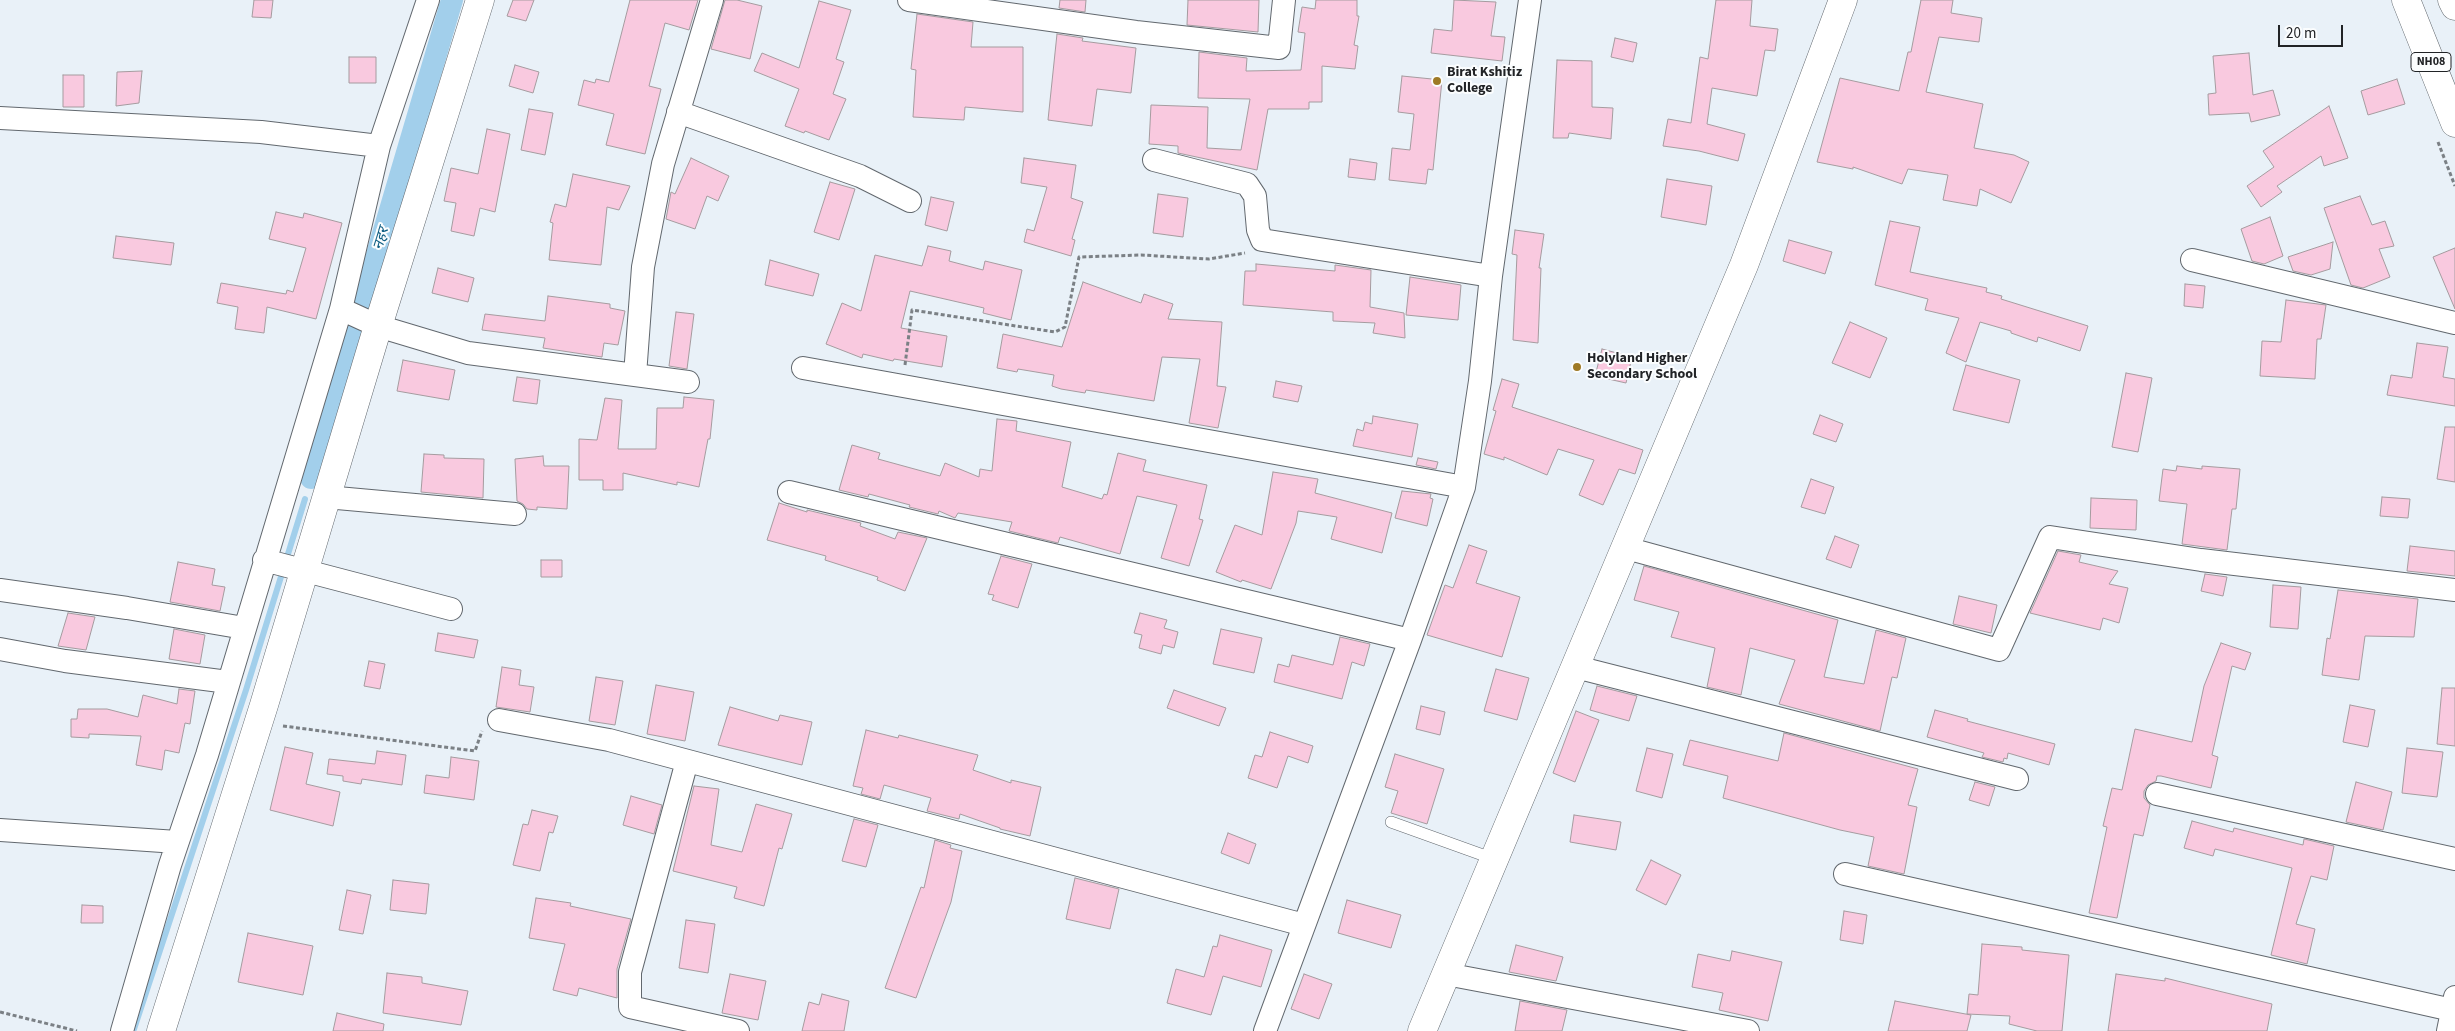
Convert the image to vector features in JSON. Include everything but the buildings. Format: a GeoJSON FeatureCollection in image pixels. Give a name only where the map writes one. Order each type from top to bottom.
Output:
{"type":"FeatureCollection","features":[{"type":"Feature","properties":{"kind":"main road"},"geometry":{"type":"LineString","coordinates":[[161,1031],[264,704],[378,326],[480,0]]}},
{"type":"Feature","properties":{"kind":"main road"},"geometry":{"type":"LineString","coordinates":[[1422,1031],[1744,265],[1842,0]]}},
{"type":"Feature","properties":{"kind":"main road","name":"NH08"},"geometry":{"type":"LineString","coordinates":[[2406,0],[2455,123]]}},
{"type":"Feature","properties":{"kind":"main road"},"geometry":{"type":"LineString","coordinates":[[2452,0],[2455,6]]}},
{"type":"Feature","properties":{"kind":"street"},"geometry":{"type":"LineString","coordinates":[[122,1031],[177,842],[207,755],[264,560],[341,309],[379,146],[428,0]]}},
{"type":"Feature","properties":{"kind":"street"},"geometry":{"type":"LineString","coordinates":[[635,375],[643,267],[663,164],[712,0]]}},
{"type":"Feature","properties":{"kind":"street"},"geometry":{"type":"LineString","coordinates":[[909,0],[1136,32],[1279,48],[1284,0]]}},
{"type":"Feature","properties":{"kind":"street"},"geometry":{"type":"LineString","coordinates":[[1265,1031],[1410,640],[1464,487],[1480,381],[1491,276],[1530,0]]}},
{"type":"Feature","properties":{"kind":"street"},"geometry":{"type":"LineString","coordinates":[[678,112],[860,176],[910,201]]}},
{"type":"Feature","properties":{"kind":"street"},"geometry":{"type":"LineString","coordinates":[[0,118],[261,132],[379,146]]}},
{"type":"Feature","properties":{"kind":"street"},"geometry":{"type":"LineString","coordinates":[[1154,160],[1247,184],[1254,196],[1258,230],[1262,240],[1491,276]]}},
{"type":"Feature","properties":{"kind":"street"},"geometry":{"type":"LineString","coordinates":[[2192,260],[2455,323]]}},
{"type":"Feature","properties":{"kind":"street"},"geometry":{"type":"LineString","coordinates":[[341,309],[378,326],[468,353],[688,382]]}},
{"type":"Feature","properties":{"kind":"street"},"geometry":{"type":"LineString","coordinates":[[803,368],[1464,487]]}},
{"type":"Feature","properties":{"kind":"street"},"geometry":{"type":"LineString","coordinates":[[788,492],[1410,640]]}},
{"type":"Feature","properties":{"kind":"street"},"geometry":{"type":"LineString","coordinates":[[326,497],[515,514]]}},
{"type":"Feature","properties":{"kind":"street"},"geometry":{"type":"LineString","coordinates":[[1626,548],[1999,650],[2050,537],[2201,560],[2455,590]]}},
{"type":"Feature","properties":{"kind":"street"},"geometry":{"type":"LineString","coordinates":[[264,560],[451,609]]}},
{"type":"Feature","properties":{"kind":"street"},"geometry":{"type":"LineString","coordinates":[[0,590],[127,608],[244,628]]}},
{"type":"Feature","properties":{"kind":"street"},"geometry":{"type":"LineString","coordinates":[[0,649],[65,661],[228,682]]}},
{"type":"Feature","properties":{"kind":"street"},"geometry":{"type":"LineString","coordinates":[[1576,667],[2017,779]]}},
{"type":"Feature","properties":{"kind":"street"},"geometry":{"type":"LineString","coordinates":[[499,720],[609,740],[1304,925]]}},
{"type":"Feature","properties":{"kind":"street"},"geometry":{"type":"LineString","coordinates":[[687,761],[630,972],[630,1007],[738,1031]]}},
{"type":"Feature","properties":{"kind":"street"},"geometry":{"type":"LineString","coordinates":[[2157,794],[2455,859]]}},
{"type":"Feature","properties":{"kind":"street"},"geometry":{"type":"LineString","coordinates":[[0,830],[177,842]]}},
{"type":"Feature","properties":{"kind":"street"},"geometry":{"type":"LineString","coordinates":[[1845,874],[2452,1013]]}},
{"type":"Feature","properties":{"kind":"street"},"geometry":{"type":"LineString","coordinates":[[1446,974],[1748,1031]]}},
{"type":"Feature","properties":{"kind":"lane"},"geometry":{"type":"LineString","coordinates":[[1391,822],[1494,859]]}},
{"type":"Feature","properties":{"kind":"path"},"geometry":{"type":"LineString","coordinates":[[903,386],[912,310],[1055,332],[1065,327],[1079,257],[1141,255],[1209,259],[1249,252],[1254,242],[1262,240]]}},
{"type":"Feature","properties":{"kind":"path"},"geometry":{"type":"LineString","coordinates":[[264,704],[275,724],[293,728],[475,751],[482,732],[489,721],[499,720]]}},
{"type":"Feature","properties":{"kind":"path"},"geometry":{"type":"LineString","coordinates":[[0,1012],[59,1025],[77,1031]]}},
{"type":"Feature","properties":{"kind":"waterway","name":"नहर"},"geometry":{"type":"LineString","coordinates":[[311,478],[452,0]]}},
{"type":"Feature","properties":{"kind":"waterway"},"geometry":{"type":"LineString","coordinates":[[134,1029],[246,690],[305,499]]}},
{"type":"Feature","properties":{"kind":"place","name":"Birat Kshitiz College"},"geometry":{"type":"Point","coordinates":[1437,81]}},
{"type":"Feature","properties":{"kind":"place","name":"Holyland Higher Secondary School"},"geometry":{"type":"Point","coordinates":[1577,367]}}]}
